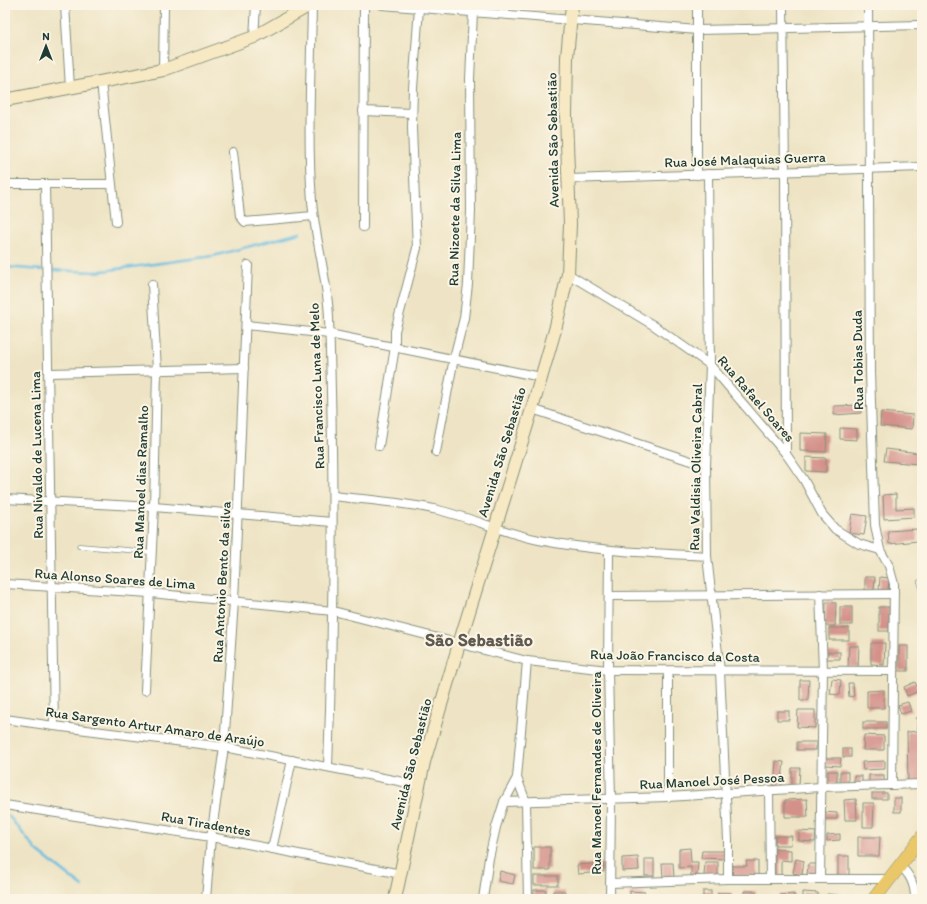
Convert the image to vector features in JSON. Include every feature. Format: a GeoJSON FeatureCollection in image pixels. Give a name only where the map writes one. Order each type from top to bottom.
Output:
{"type":"FeatureCollection","features":[{"type":"Feature","properties":{"kind":"main road"},"geometry":{"type":"LineString","coordinates":[[5,100],[164,70],[254,37],[311,5]]}},
{"type":"Feature","properties":{"kind":"main road","name":"Avenida São Sebastião"},"geometry":{"type":"LineString","coordinates":[[395,899],[419,785],[459,644],[532,409],[559,316],[568,274],[569,179],[566,109],[567,57],[572,5]]}},
{"type":"Feature","properties":{"kind":"main road"},"geometry":{"type":"LineString","coordinates":[[874,899],[922,837]]}},
{"type":"Feature","properties":{"kind":"street"},"geometry":{"type":"LineString","coordinates":[[64,5],[70,88]]}},
{"type":"Feature","properties":{"kind":"street"},"geometry":{"type":"LineString","coordinates":[[164,5],[164,70]]}},
{"type":"Feature","properties":{"kind":"street"},"geometry":{"type":"LineString","coordinates":[[254,37],[256,5]]}},
{"type":"Feature","properties":{"kind":"street","name":"Rua Francisco Luna de Melo"},"geometry":{"type":"LineString","coordinates":[[311,5],[309,131],[313,216],[328,297],[333,496],[333,611],[328,767]]}},
{"type":"Feature","properties":{"kind":"street"},"geometry":{"type":"LineString","coordinates":[[363,227],[364,5]]}},
{"type":"Feature","properties":{"kind":"street"},"geometry":{"type":"LineString","coordinates":[[382,5],[698,30],[868,25],[922,25]]}},
{"type":"Feature","properties":{"kind":"street"},"geometry":{"type":"LineString","coordinates":[[697,5],[697,175]]}},
{"type":"Feature","properties":{"kind":"street"},"geometry":{"type":"LineString","coordinates":[[783,5],[786,172],[786,454]]}},
{"type":"Feature","properties":{"kind":"street","name":"Rua Tobias Duda"},"geometry":{"type":"LineString","coordinates":[[868,5],[870,372],[875,525],[880,550],[892,574],[894,594],[892,785]]}},
{"type":"Feature","properties":{"kind":"street"},"geometry":{"type":"LineString","coordinates":[[379,446],[395,347],[395,331],[417,248],[412,113],[419,8]]}},
{"type":"Feature","properties":{"kind":"street","name":"Rua Nizoete da Silva Lima"},"geometry":{"type":"LineString","coordinates":[[436,452],[454,358],[464,318],[469,262],[470,79],[473,12]]}},
{"type":"Feature","properties":{"kind":"street"},"geometry":{"type":"LineString","coordinates":[[101,82],[116,222]]}},
{"type":"Feature","properties":{"kind":"street"},"geometry":{"type":"LineString","coordinates":[[363,111],[412,113]]}},
{"type":"Feature","properties":{"kind":"street"},"geometry":{"type":"LineString","coordinates":[[233,152],[240,216],[245,222],[313,216]]}},
{"type":"Feature","properties":{"kind":"street","name":"Rua José Malaquias Guerra"},"geometry":{"type":"LineString","coordinates":[[569,179],[922,167]]}},
{"type":"Feature","properties":{"kind":"street","name":"Rua Valdisia Oliveira Cabral"},"geometry":{"type":"LineString","coordinates":[[708,174],[710,365],[706,466],[707,556],[720,671],[726,793],[728,879]]}},
{"type":"Feature","properties":{"kind":"street"},"geometry":{"type":"LineString","coordinates":[[5,184],[111,184]]}},
{"type":"Feature","properties":{"kind":"street","name":"Rua Nivaldo de Lucena Lima"},"geometry":{"type":"LineString","coordinates":[[45,184],[50,373],[50,501],[53,588],[54,726]]}},
{"type":"Feature","properties":{"kind":"street","name":"Rua Antonio Bento da silva"},"geometry":{"type":"LineString","coordinates":[[206,899],[211,837],[224,747],[234,600],[239,514],[248,265]]}},
{"type":"Feature","properties":{"kind":"street","name":"Rua Rafael Soares"},"geometry":{"type":"LineString","coordinates":[[568,274],[653,325],[710,365],[786,454],[804,480],[822,514],[835,529],[859,544],[880,550]]}},
{"type":"Feature","properties":{"kind":"street","name":"Rua Manoel dias Ramalho"},"geometry":{"type":"LineString","coordinates":[[145,690],[154,507],[157,370],[152,284]]}},
{"type":"Feature","properties":{"kind":"street"},"geometry":{"type":"LineString","coordinates":[[246,324],[329,334],[454,358],[541,377]]}},
{"type":"Feature","properties":{"kind":"street"},"geometry":{"type":"LineString","coordinates":[[50,373],[244,368]]}},
{"type":"Feature","properties":{"kind":"street"},"geometry":{"type":"LineString","coordinates":[[532,409],[706,466]]}},
{"type":"Feature","properties":{"kind":"street"},"geometry":{"type":"LineString","coordinates":[[333,496],[399,503],[438,510],[495,526],[518,536],[540,541],[610,550],[707,556]]}},
{"type":"Feature","properties":{"kind":"street"},"geometry":{"type":"LineString","coordinates":[[5,499],[154,507],[332,522]]}},
{"type":"Feature","properties":{"kind":"street","name":"Rua Manoel Fernandes de Oliveira"},"geometry":{"type":"LineString","coordinates":[[610,550],[608,670],[611,799],[610,899]]}},
{"type":"Feature","properties":{"kind":"street","name":"Rua Alonso Soares de Lima"},"geometry":{"type":"LineString","coordinates":[[5,584],[150,593],[234,600],[333,611],[459,644]]}},
{"type":"Feature","properties":{"kind":"street"},"geometry":{"type":"LineString","coordinates":[[820,594],[822,670],[820,879]]}},
{"type":"Feature","properties":{"kind":"street"},"geometry":{"type":"LineString","coordinates":[[609,596],[894,594]]}},
{"type":"Feature","properties":{"kind":"street","name":"Rua João Francisco da Costa"},"geometry":{"type":"LineString","coordinates":[[459,644],[527,661],[608,670],[893,671]]}},
{"type":"Feature","properties":{"kind":"street"},"geometry":{"type":"LineString","coordinates":[[483,899],[489,858],[504,802],[517,778],[527,661]]}},
{"type":"Feature","properties":{"kind":"street"},"geometry":{"type":"LineString","coordinates":[[668,671],[668,797]]}},
{"type":"Feature","properties":{"kind":"street","name":"Rua Sargento Artur Amaro de Araújo"},"geometry":{"type":"LineString","coordinates":[[5,718],[54,726],[224,747],[419,785]]}},
{"type":"Feature","properties":{"kind":"street"},"geometry":{"type":"LineString","coordinates":[[272,849],[292,760]]}},
{"type":"Feature","properties":{"kind":"street"},"geometry":{"type":"LineString","coordinates":[[517,778],[526,802],[528,899]]}},
{"type":"Feature","properties":{"kind":"street","name":"Rua Manoel José Pessoa"},"geometry":{"type":"LineString","coordinates":[[504,802],[668,797],[769,790],[922,784]]}},
{"type":"Feature","properties":{"kind":"street"},"geometry":{"type":"LineString","coordinates":[[769,790],[770,879]]}},
{"type":"Feature","properties":{"kind":"street","name":"Rua Tiradentes"},"geometry":{"type":"LineString","coordinates":[[5,805],[211,837],[401,874]]}},
{"type":"Feature","properties":{"kind":"street"},"geometry":{"type":"LineString","coordinates":[[899,865],[907,872],[913,882],[915,899]]}},
{"type":"Feature","properties":{"kind":"street"},"geometry":{"type":"LineString","coordinates":[[610,883],[728,879],[889,879]]}},
{"type":"Feature","properties":{"kind":"lane"},"geometry":{"type":"LineString","coordinates":[[79,546],[151,552]]}},
{"type":"Feature","properties":{"kind":"lane"},"geometry":{"type":"LineString","coordinates":[[920,582],[922,588]]}},
{"type":"Feature","properties":{"kind":"building"},"geometry":{"type":"Polygon","coordinates":[[[861,405],[861,413],[834,415],[834,406],[861,405]]]}},
{"type":"Feature","properties":{"kind":"building"},"geometry":{"type":"Polygon","coordinates":[[[881,412],[913,415],[912,429],[880,426],[881,412]]]}},
{"type":"Feature","properties":{"kind":"building"},"geometry":{"type":"Polygon","coordinates":[[[840,428],[857,429],[857,440],[840,439],[840,428]]]}},
{"type":"Feature","properties":{"kind":"building"},"geometry":{"type":"Polygon","coordinates":[[[800,433],[827,434],[826,452],[800,451],[800,433]]]}},
{"type":"Feature","properties":{"kind":"building"},"geometry":{"type":"Polygon","coordinates":[[[886,449],[919,453],[918,464],[884,461],[886,449]]]}},
{"type":"Feature","properties":{"kind":"building"},"geometry":{"type":"Polygon","coordinates":[[[806,457],[826,458],[826,472],[806,471],[806,457]]]}},
{"type":"Feature","properties":{"kind":"building"},"geometry":{"type":"Polygon","coordinates":[[[896,494],[896,509],[914,508],[914,517],[884,519],[883,495],[896,494]]]}},
{"type":"Feature","properties":{"kind":"building"},"geometry":{"type":"Polygon","coordinates":[[[852,514],[867,516],[864,535],[849,533],[852,514]]]}},
{"type":"Feature","properties":{"kind":"building"},"geometry":{"type":"Polygon","coordinates":[[[917,529],[918,541],[889,544],[888,531],[917,529]]]}},
{"type":"Feature","properties":{"kind":"building"},"geometry":{"type":"Polygon","coordinates":[[[865,577],[875,577],[874,590],[865,590],[865,577]]]}},
{"type":"Feature","properties":{"kind":"building"},"geometry":{"type":"Polygon","coordinates":[[[880,577],[889,578],[888,590],[879,590],[880,577]]]}},
{"type":"Feature","properties":{"kind":"building"},"geometry":{"type":"Polygon","coordinates":[[[826,602],[836,603],[835,626],[825,626],[826,602]]]}},
{"type":"Feature","properties":{"kind":"building"},"geometry":{"type":"Polygon","coordinates":[[[840,607],[852,607],[852,625],[840,625],[840,607]]]}},
{"type":"Feature","properties":{"kind":"building"},"geometry":{"type":"Polygon","coordinates":[[[879,607],[889,607],[889,631],[879,631],[879,607]]]}},
{"type":"Feature","properties":{"kind":"building"},"geometry":{"type":"Polygon","coordinates":[[[829,628],[849,628],[849,640],[829,640],[829,628]]]}},
{"type":"Feature","properties":{"kind":"building"},"geometry":{"type":"Polygon","coordinates":[[[871,643],[885,643],[884,665],[871,664],[871,643]]]}},
{"type":"Feature","properties":{"kind":"building"},"geometry":{"type":"Polygon","coordinates":[[[849,646],[859,646],[858,667],[848,667],[849,646]]]}},
{"type":"Feature","properties":{"kind":"building"},"geometry":{"type":"Polygon","coordinates":[[[899,646],[908,646],[908,671],[899,671],[899,646]]]}},
{"type":"Feature","properties":{"kind":"building"},"geometry":{"type":"Polygon","coordinates":[[[827,652],[840,652],[840,659],[827,659],[827,652]]]}},
{"type":"Feature","properties":{"kind":"building"},"geometry":{"type":"Polygon","coordinates":[[[832,679],[841,680],[840,695],[830,694],[832,679]]]}},
{"type":"Feature","properties":{"kind":"building"},"geometry":{"type":"Polygon","coordinates":[[[800,680],[809,680],[808,700],[800,700],[800,680]]]}},
{"type":"Feature","properties":{"kind":"building"},"geometry":{"type":"Polygon","coordinates":[[[915,682],[919,691],[907,696],[904,687],[915,682]]]}},
{"type":"Feature","properties":{"kind":"building"},"geometry":{"type":"Polygon","coordinates":[[[848,683],[853,683],[854,696],[849,697],[848,683]]]}},
{"type":"Feature","properties":{"kind":"building"},"geometry":{"type":"Polygon","coordinates":[[[884,690],[884,708],[867,708],[867,691],[884,690]]]}},
{"type":"Feature","properties":{"kind":"building"},"geometry":{"type":"Polygon","coordinates":[[[908,702],[911,711],[901,714],[898,705],[908,702]]]}},
{"type":"Feature","properties":{"kind":"building"},"geometry":{"type":"Polygon","coordinates":[[[798,710],[815,710],[815,728],[797,727],[798,710]]]}},
{"type":"Feature","properties":{"kind":"building"},"geometry":{"type":"Polygon","coordinates":[[[777,711],[789,711],[789,720],[777,720],[777,711]]]}},
{"type":"Feature","properties":{"kind":"building"},"geometry":{"type":"Polygon","coordinates":[[[922,717],[922,781],[908,782],[907,732],[918,731],[916,718],[922,717]]]}},
{"type":"Feature","properties":{"kind":"building"},"geometry":{"type":"Polygon","coordinates":[[[863,722],[886,722],[886,729],[863,729],[863,722]]]}},
{"type":"Feature","properties":{"kind":"building"},"geometry":{"type":"Polygon","coordinates":[[[864,735],[884,736],[884,750],[863,750],[864,735]]]}},
{"type":"Feature","properties":{"kind":"building"},"geometry":{"type":"Polygon","coordinates":[[[797,742],[816,742],[816,750],[797,750],[797,742]]]}},
{"type":"Feature","properties":{"kind":"building"},"geometry":{"type":"Polygon","coordinates":[[[843,749],[851,749],[851,757],[843,757],[843,749]]]}},
{"type":"Feature","properties":{"kind":"building"},"geometry":{"type":"Polygon","coordinates":[[[825,758],[841,758],[840,766],[825,765],[825,758]]]}},
{"type":"Feature","properties":{"kind":"building"},"geometry":{"type":"Polygon","coordinates":[[[776,761],[784,762],[781,787],[774,787],[776,761]]]}},
{"type":"Feature","properties":{"kind":"building"},"geometry":{"type":"Polygon","coordinates":[[[885,761],[885,769],[863,770],[862,762],[885,761]]]}},
{"type":"Feature","properties":{"kind":"building"},"geometry":{"type":"Polygon","coordinates":[[[792,768],[800,768],[799,785],[792,785],[792,768]]]}},
{"type":"Feature","properties":{"kind":"building"},"geometry":{"type":"Polygon","coordinates":[[[828,771],[837,771],[837,784],[828,784],[828,771]]]}},
{"type":"Feature","properties":{"kind":"building"},"geometry":{"type":"Polygon","coordinates":[[[840,772],[848,772],[848,785],[840,785],[840,772]]]}},
{"type":"Feature","properties":{"kind":"building"},"geometry":{"type":"Polygon","coordinates":[[[869,775],[884,775],[884,783],[869,783],[869,775]]]}},
{"type":"Feature","properties":{"kind":"building"},"geometry":{"type":"Polygon","coordinates":[[[854,776],[862,776],[862,783],[854,783],[854,776]]]}},
{"type":"Feature","properties":{"kind":"building"},"geometry":{"type":"Polygon","coordinates":[[[872,793],[887,793],[887,799],[872,799],[872,793]]]}},
{"type":"Feature","properties":{"kind":"building"},"geometry":{"type":"Polygon","coordinates":[[[894,798],[901,798],[901,812],[894,812],[894,798]]]}},
{"type":"Feature","properties":{"kind":"building"},"geometry":{"type":"Polygon","coordinates":[[[807,799],[808,817],[785,817],[785,800],[807,799]]]}},
{"type":"Feature","properties":{"kind":"building"},"geometry":{"type":"Polygon","coordinates":[[[856,799],[857,820],[845,820],[844,800],[856,799]]]}},
{"type":"Feature","properties":{"kind":"building"},"geometry":{"type":"Polygon","coordinates":[[[863,803],[874,803],[873,827],[863,827],[863,803]]]}},
{"type":"Feature","properties":{"kind":"building"},"geometry":{"type":"Polygon","coordinates":[[[824,812],[837,813],[837,819],[824,819],[824,812]]]}},
{"type":"Feature","properties":{"kind":"building"},"geometry":{"type":"Polygon","coordinates":[[[799,831],[816,832],[815,842],[799,841],[799,831]]]}},
{"type":"Feature","properties":{"kind":"building"},"geometry":{"type":"Polygon","coordinates":[[[840,834],[840,840],[827,841],[827,835],[840,834]]]}},
{"type":"Feature","properties":{"kind":"building"},"geometry":{"type":"Polygon","coordinates":[[[775,836],[792,836],[791,845],[775,845],[775,836]]]}},
{"type":"Feature","properties":{"kind":"building"},"geometry":{"type":"Polygon","coordinates":[[[858,837],[880,837],[879,856],[858,856],[858,837]]]}},
{"type":"Feature","properties":{"kind":"building"},"geometry":{"type":"Polygon","coordinates":[[[534,847],[550,847],[550,870],[534,870],[534,847]]]}},
{"type":"Feature","properties":{"kind":"building"},"geometry":{"type":"Polygon","coordinates":[[[690,848],[691,862],[698,862],[697,876],[691,876],[691,867],[679,868],[679,849],[690,848]]]}},
{"type":"Feature","properties":{"kind":"building"},"geometry":{"type":"Polygon","coordinates":[[[775,849],[791,850],[791,861],[781,860],[781,876],[774,876],[775,849]]]}},
{"type":"Feature","properties":{"kind":"building"},"geometry":{"type":"Polygon","coordinates":[[[702,851],[725,851],[724,859],[701,858],[702,851]]]}},
{"type":"Feature","properties":{"kind":"building"},"geometry":{"type":"Polygon","coordinates":[[[838,856],[849,856],[849,876],[838,876],[838,856]]]}},
{"type":"Feature","properties":{"kind":"building"},"geometry":{"type":"Polygon","coordinates":[[[638,857],[639,870],[622,871],[622,858],[638,857]]]}},
{"type":"Feature","properties":{"kind":"building"},"geometry":{"type":"Polygon","coordinates":[[[645,859],[654,859],[654,876],[645,876],[645,859]]]}},
{"type":"Feature","properties":{"kind":"building"},"geometry":{"type":"Polygon","coordinates":[[[796,859],[804,861],[802,875],[793,873],[796,859]]]}},
{"type":"Feature","properties":{"kind":"building"},"geometry":{"type":"Polygon","coordinates":[[[746,861],[758,861],[758,876],[732,877],[732,866],[747,866],[746,861]]]}},
{"type":"Feature","properties":{"kind":"building"},"geometry":{"type":"Polygon","coordinates":[[[705,862],[718,862],[718,876],[704,876],[705,862]]]}},
{"type":"Feature","properties":{"kind":"building"},"geometry":{"type":"Polygon","coordinates":[[[603,863],[604,872],[578,874],[577,865],[603,863]]]}},
{"type":"Feature","properties":{"kind":"building"},"geometry":{"type":"Polygon","coordinates":[[[662,863],[673,863],[674,877],[663,878],[662,863]]]}},
{"type":"Feature","properties":{"kind":"building"},"geometry":{"type":"Polygon","coordinates":[[[808,864],[817,864],[816,876],[807,875],[808,864]]]}},
{"type":"Feature","properties":{"kind":"building"},"geometry":{"type":"Polygon","coordinates":[[[500,871],[515,875],[513,884],[498,881],[500,871]]]}},
{"type":"Feature","properties":{"kind":"building"},"geometry":{"type":"Polygon","coordinates":[[[534,876],[558,876],[558,885],[534,885],[534,876]]]}},
{"type":"Feature","properties":{"kind":"building"},"geometry":{"type":"Polygon","coordinates":[[[534,890],[546,890],[546,896],[534,896],[534,890]]]}},
{"type":"Feature","properties":{"kind":"building"},"geometry":{"type":"Polygon","coordinates":[[[553,891],[565,891],[564,897],[553,896],[553,891]]]}},
{"type":"Feature","properties":{"kind":"building"},"geometry":{"type":"Polygon","coordinates":[[[630,891],[645,892],[644,899],[630,899],[630,891]]]}},
{"type":"Feature","properties":{"kind":"building"},"geometry":{"type":"Polygon","coordinates":[[[703,891],[711,891],[711,899],[703,899],[703,891]]]}},
{"type":"Feature","properties":{"kind":"building"},"geometry":{"type":"Polygon","coordinates":[[[744,891],[756,891],[755,899],[744,899],[744,891]]]}},
{"type":"Feature","properties":{"kind":"building"},"geometry":{"type":"Polygon","coordinates":[[[803,892],[818,893],[818,899],[803,899],[803,892]]]}},
{"type":"Feature","properties":{"kind":"building"},"geometry":{"type":"Polygon","coordinates":[[[718,893],[731,893],[731,899],[718,899],[718,893]]]}},
{"type":"Feature","properties":{"kind":"building"},"geometry":{"type":"Polygon","coordinates":[[[794,894],[794,899],[780,899],[780,895],[794,894]]]}},
{"type":"Feature","properties":{"kind":"building"},"geometry":{"type":"Polygon","coordinates":[[[827,894],[839,895],[839,899],[827,899],[827,894]]]}},
{"type":"Feature","properties":{"kind":"waterway"},"geometry":{"type":"LineString","coordinates":[[51,270],[95,272],[213,256],[300,233]]}},
{"type":"Feature","properties":{"kind":"waterway"},"geometry":{"type":"LineString","coordinates":[[5,267],[42,270]]}},
{"type":"Feature","properties":{"kind":"waterway"},"geometry":{"type":"LineString","coordinates":[[8,815],[37,851],[83,887]]}},
{"type":"Feature","properties":{"kind":"district","name":"São Sebastião"},"geometry":{"type":"Point","coordinates":[479,640]}}]}
